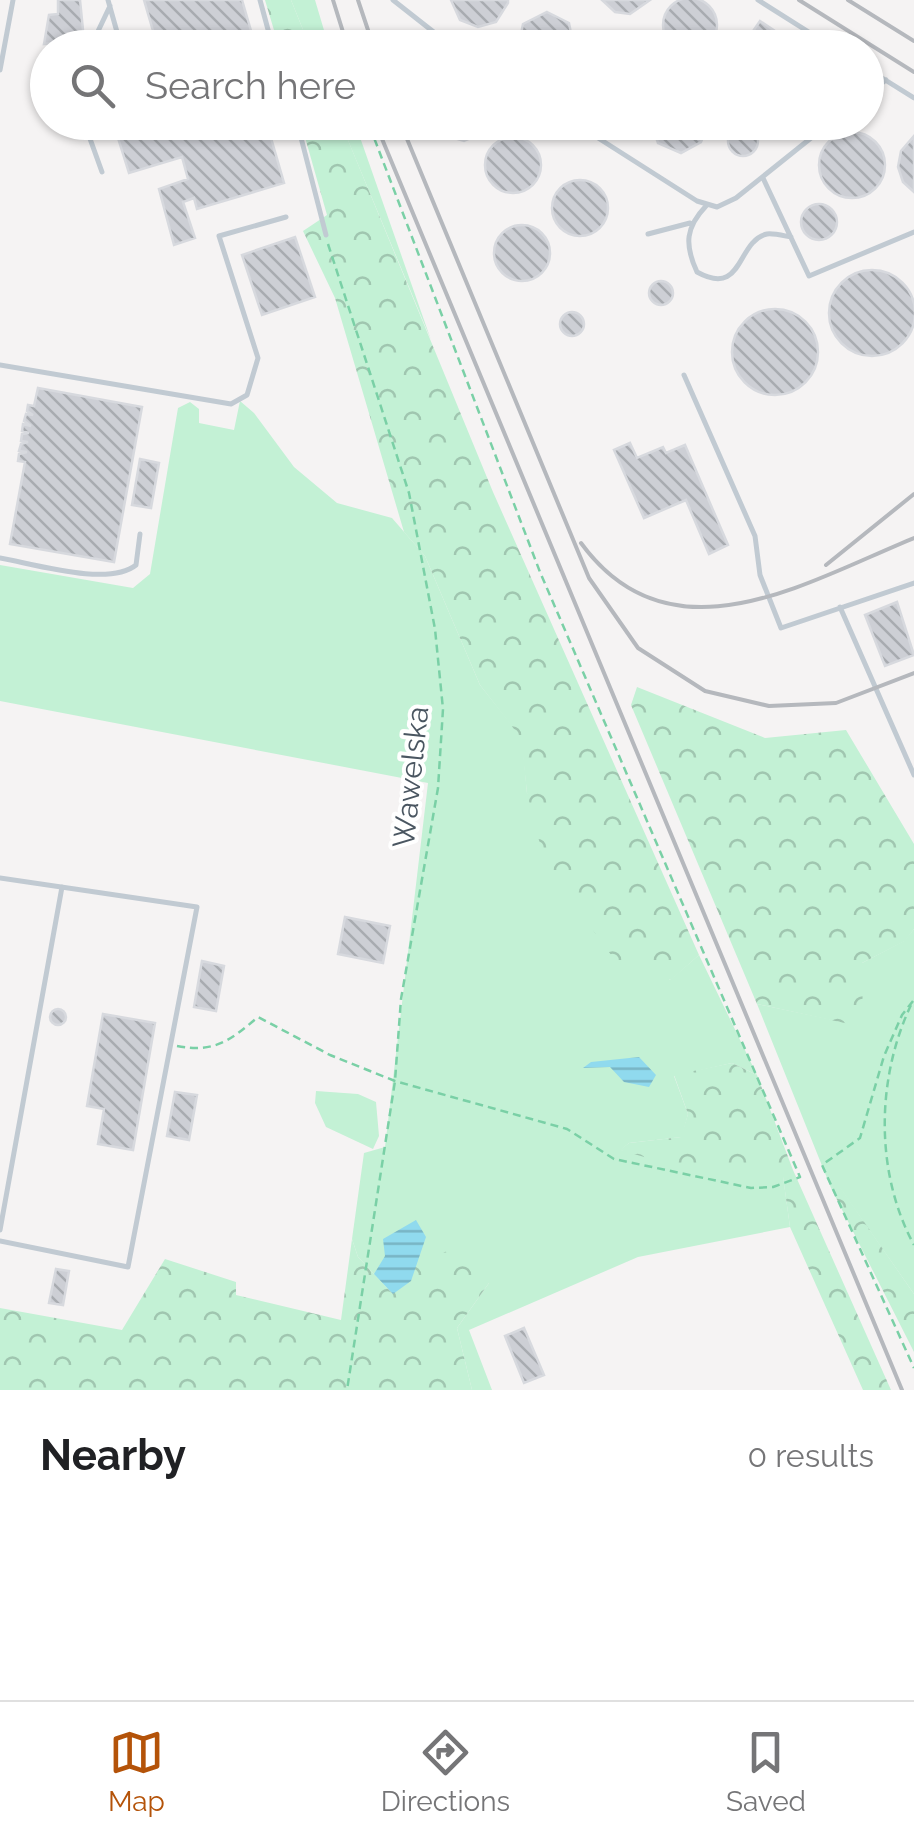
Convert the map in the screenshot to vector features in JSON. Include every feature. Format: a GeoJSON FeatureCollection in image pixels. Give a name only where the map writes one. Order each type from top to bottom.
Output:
{"type":"FeatureCollection","features":[{"type":"Feature","properties":{"kind":"lane"},"geometry":{"type":"LineString","coordinates":[[0,70],[12,0]]}},
{"type":"Feature","properties":{"kind":"lane"},"geometry":{"type":"LineString","coordinates":[[260,0],[268,30]]}},
{"type":"Feature","properties":{"kind":"lane"},"geometry":{"type":"LineString","coordinates":[[393,0],[431,30]]}},
{"type":"Feature","properties":{"kind":"lane"},"geometry":{"type":"LineString","coordinates":[[758,0],[806,30]]}},
{"type":"Feature","properties":{"kind":"lane"},"geometry":{"type":"LineString","coordinates":[[109,3],[116,30]]}},
{"type":"Feature","properties":{"kind":"lane"},"geometry":{"type":"LineString","coordinates":[[98,30],[109,3]]}},
{"type":"Feature","properties":{"kind":"lane"},"geometry":{"type":"LineString","coordinates":[[886,80],[914,98]]}},
{"type":"Feature","properties":{"kind":"lane"},"geometry":{"type":"LineString","coordinates":[[90,140],[102,172]]}},
{"type":"Feature","properties":{"kind":"lane"},"geometry":{"type":"LineString","coordinates":[[302,140],[326,235]]}},
{"type":"Feature","properties":{"kind":"lane"},"geometry":{"type":"LineString","coordinates":[[602,140],[706,206],[726,205],[809,140]]}},
{"type":"Feature","properties":{"kind":"lane"},"geometry":{"type":"LineString","coordinates":[[763,177],[810,276],[914,232]]}},
{"type":"Feature","properties":{"kind":"lane"},"geometry":{"type":"LineString","coordinates":[[648,234],[690,223],[706,206]]}},
{"type":"Feature","properties":{"kind":"lane"},"geometry":{"type":"LineString","coordinates":[[0,366],[231,404],[247,395],[258,358],[219,236],[286,217]]}},
{"type":"Feature","properties":{"kind":"lane"},"geometry":{"type":"LineString","coordinates":[[690,223],[690,258],[697,272],[706,277],[719,278],[735,271],[755,241],[767,234],[791,237]]}},
{"type":"Feature","properties":{"kind":"lane"},"geometry":{"type":"LineString","coordinates":[[684,375],[755,536],[760,575],[781,628],[914,584]]}},
{"type":"Feature","properties":{"kind":"lane"},"geometry":{"type":"LineString","coordinates":[[0,558],[107,576],[126,573],[136,565],[140,534]]}},
{"type":"Feature","properties":{"kind":"lane"},"geometry":{"type":"LineString","coordinates":[[840,607],[914,776]]}},
{"type":"Feature","properties":{"kind":"lane"},"geometry":{"type":"LineString","coordinates":[[0,878],[197,907],[128,1268],[0,1241]]}},
{"type":"Feature","properties":{"kind":"lane"},"geometry":{"type":"LineString","coordinates":[[0,1230],[62,887]]}},
{"type":"Feature","properties":{"kind":"path"},"geometry":{"type":"LineString","coordinates":[[171,1044],[202,1051],[220,1047],[258,1017],[330,1055],[395,1081],[568,1129],[614,1159],[751,1188],[774,1187],[800,1177],[540,572],[375,140]]}},
{"type":"Feature","properties":{"kind":"path","name":"Wawelska"},"geometry":{"type":"LineString","coordinates":[[326,235],[358,347],[409,493],[436,629],[443,709],[438,788],[402,999],[395,1081],[347,1390]]}},
{"type":"Feature","properties":{"kind":"path"},"geometry":{"type":"LineString","coordinates":[[914,1000],[898,1039],[884,1126],[898,1209],[914,1245]]}},
{"type":"Feature","properties":{"kind":"path"},"geometry":{"type":"LineString","coordinates":[[914,1000],[884,1056],[860,1138],[822,1165],[914,1368]]}},
{"type":"Feature","properties":{"kind":"green space"},"geometry":{"type":"Polygon","coordinates":[[[265,0],[291,0],[303,30],[274,30],[265,0]]]}},
{"type":"Feature","properties":{"kind":"green space"},"geometry":{"type":"Polygon","coordinates":[[[291,0],[315,0],[324,30],[303,30],[291,0]]]}},
{"type":"Feature","properties":{"kind":"green space"},"geometry":{"type":"Polygon","coordinates":[[[306,140],[348,140],[493,492],[699,955],[671,980],[614,959],[545,864],[527,793],[521,738],[480,685],[425,556],[404,532],[335,298],[303,231],[327,215],[306,140]]]}},
{"type":"Feature","properties":{"kind":"green space"},"geometry":{"type":"Polygon","coordinates":[[[348,140],[361,140],[431,340],[348,140]]]}},
{"type":"Feature","properties":{"kind":"green space"},"geometry":{"type":"Polygon","coordinates":[[[240,401],[254,413],[294,467],[337,503],[392,518],[425,556],[480,685],[522,738],[527,793],[670,980],[699,955],[757,1075],[732,1063],[674,1076],[688,1114],[682,1137],[629,1143],[621,1150],[783,1176],[790,1227],[638,1257],[469,1330],[492,1390],[472,1390],[457,1328],[489,1283],[393,1294],[358,1257],[352,1239],[364,1153],[385,1147],[428,783],[0,701],[0,565],[133,588],[150,574],[178,408],[190,402],[199,409],[199,423],[234,430],[240,401]]]}},
{"type":"Feature","properties":{"kind":"green space"},"geometry":{"type":"Polygon","coordinates":[[[637,687],[765,738],[846,730],[914,844],[914,929],[905,941],[862,963],[863,1027],[757,1004],[631,705],[637,687]]]}},
{"type":"Feature","properties":{"kind":"green space"},"geometry":{"type":"Polygon","coordinates":[[[914,929],[914,1294],[840,1188],[831,1188],[757,1004],[862,1026],[862,963],[904,941],[914,929]]]}},
{"type":"Feature","properties":{"kind":"green space"},"geometry":{"type":"Polygon","coordinates":[[[732,1063],[757,1075],[793,1170],[891,1390],[863,1390],[790,1227],[783,1177],[679,1167],[620,1150],[629,1143],[681,1137],[688,1114],[674,1075],[732,1063]]]}},
{"type":"Feature","properties":{"kind":"green space"},"geometry":{"type":"Polygon","coordinates":[[[316,1091],[358,1094],[376,1102],[379,1136],[373,1149],[326,1127],[315,1103],[316,1091]]]}},
{"type":"Feature","properties":{"kind":"green space"},"geometry":{"type":"Polygon","coordinates":[[[840,1187],[914,1294],[914,1352],[831,1188],[840,1187]]]}},
{"type":"Feature","properties":{"kind":"green space"},"geometry":{"type":"Polygon","coordinates":[[[352,1239],[358,1257],[393,1294],[410,1281],[416,1259],[461,1248],[489,1283],[457,1328],[472,1390],[0,1390],[0,1308],[122,1330],[165,1259],[236,1282],[236,1295],[341,1320],[352,1239]]]}},
{"type":"Feature","properties":{"kind":"water"},"geometry":{"type":"Polygon","coordinates":[[[639,1057],[656,1075],[649,1087],[624,1082],[610,1067],[583,1068],[591,1062],[639,1057]]]}},
{"type":"Feature","properties":{"kind":"water"},"geometry":{"type":"Polygon","coordinates":[[[416,1220],[426,1237],[411,1281],[393,1294],[374,1274],[385,1256],[383,1239],[416,1220]]]}},
{"type":"Feature","properties":{"kind":"building"},"geometry":{"type":"Polygon","coordinates":[[[58,0],[80,0],[83,30],[46,30],[49,15],[58,14],[58,0]]]}},
{"type":"Feature","properties":{"kind":"building"},"geometry":{"type":"Polygon","coordinates":[[[144,0],[242,0],[251,30],[153,30],[144,0]]]}},
{"type":"Feature","properties":{"kind":"building"},"geometry":{"type":"Polygon","coordinates":[[[451,0],[508,3],[496,22],[478,27],[460,20],[451,0]]]}},
{"type":"Feature","properties":{"kind":"building"},"geometry":{"type":"Polygon","coordinates":[[[602,0],[650,0],[630,14],[615,12],[602,0]]]}},
{"type":"Feature","properties":{"kind":"building"},"geometry":{"type":"Polygon","coordinates":[[[680,0],[700,0],[715,15],[716,30],[664,30],[665,15],[680,0]]]}},
{"type":"Feature","properties":{"kind":"building"},"geometry":{"type":"Polygon","coordinates":[[[547,12],[569,23],[570,30],[522,30],[523,24],[547,12]]]}},
{"type":"Feature","properties":{"kind":"building"},"geometry":{"type":"Polygon","coordinates":[[[760,21],[774,30],[754,30],[760,21]]]}},
{"type":"Feature","properties":{"kind":"building"},"geometry":{"type":"Polygon","coordinates":[[[914,136],[914,192],[903,182],[898,167],[901,151],[914,136]]]}},
{"type":"Feature","properties":{"kind":"building"},"geometry":{"type":"Polygon","coordinates":[[[119,140],[272,140],[284,183],[197,209],[194,198],[183,202],[195,238],[174,245],[159,189],[188,179],[182,157],[129,173],[119,140]]]}},
{"type":"Feature","properties":{"kind":"building"},"geometry":{"type":"Polygon","coordinates":[[[500,140],[526,140],[539,154],[539,176],[524,191],[502,191],[487,176],[487,154],[500,140]]]}},
{"type":"Feature","properties":{"kind":"building"},"geometry":{"type":"Polygon","coordinates":[[[657,140],[702,140],[681,153],[657,140]]]}},
{"type":"Feature","properties":{"kind":"building"},"geometry":{"type":"Polygon","coordinates":[[[728,140],[758,140],[754,152],[743,156],[732,152],[728,141],[728,140]]]}},
{"type":"Feature","properties":{"kind":"building"},"geometry":{"type":"Polygon","coordinates":[[[832,140],[872,140],[883,152],[883,178],[865,196],[839,196],[821,178],[821,152],[832,140]]]}},
{"type":"Feature","properties":{"kind":"building"},"geometry":{"type":"Polygon","coordinates":[[[580,180],[600,188],[608,208],[600,228],[580,236],[560,228],[552,208],[560,188],[580,180]]]}},
{"type":"Feature","properties":{"kind":"building"},"geometry":{"type":"Polygon","coordinates":[[[819,204],[831,210],[837,222],[831,234],[819,240],[807,234],[801,222],[807,210],[819,204]]]}},
{"type":"Feature","properties":{"kind":"building"},"geometry":{"type":"Polygon","coordinates":[[[522,225],[542,233],[550,253],[542,273],[522,281],[502,273],[494,253],[502,233],[522,225]]]}},
{"type":"Feature","properties":{"kind":"building"},"geometry":{"type":"Polygon","coordinates":[[[295,237],[315,297],[262,315],[242,255],[295,237]]]}},
{"type":"Feature","properties":{"kind":"building"},"geometry":{"type":"Polygon","coordinates":[[[872,270],[896,277],[908,289],[915,313],[908,337],[896,349],[872,356],[848,349],[836,337],[829,313],[836,289],[848,277],[872,270]]]}},
{"type":"Feature","properties":{"kind":"building"},"geometry":{"type":"Polygon","coordinates":[[[661,281],[673,293],[661,305],[649,293],[661,281]]]}},
{"type":"Feature","properties":{"kind":"building"},"geometry":{"type":"Polygon","coordinates":[[[775,309],[799,316],[811,328],[818,352],[811,376],[799,388],[775,395],[751,388],[739,376],[732,352],[739,328],[751,316],[775,309]]]}},
{"type":"Feature","properties":{"kind":"building"},"geometry":{"type":"Polygon","coordinates":[[[567,312],[577,312],[584,324],[577,336],[567,336],[560,329],[560,319],[567,312]]]}},
{"type":"Feature","properties":{"kind":"building"},"geometry":{"type":"Polygon","coordinates":[[[38,388],[142,407],[114,562],[10,544],[25,462],[18,461],[19,454],[27,452],[19,451],[21,444],[28,442],[21,441],[22,434],[29,433],[22,431],[23,424],[31,426],[24,421],[26,414],[33,415],[27,411],[28,405],[34,406],[38,388]]]}},
{"type":"Feature","properties":{"kind":"building"},"geometry":{"type":"Polygon","coordinates":[[[630,443],[637,458],[663,447],[666,453],[685,445],[728,545],[709,554],[686,500],[644,518],[614,450],[630,443]]]}},
{"type":"Feature","properties":{"kind":"building"},"geometry":{"type":"Polygon","coordinates":[[[140,459],[159,463],[151,508],[132,505],[140,459]]]}},
{"type":"Feature","properties":{"kind":"building"},"geometry":{"type":"Polygon","coordinates":[[[897,602],[914,655],[885,666],[865,615],[897,602]]]}},
{"type":"Feature","properties":{"kind":"building"},"geometry":{"type":"Polygon","coordinates":[[[345,917],[390,926],[383,963],[338,954],[345,917]]]}},
{"type":"Feature","properties":{"kind":"building"},"geometry":{"type":"Polygon","coordinates":[[[202,961],[224,966],[216,1011],[194,1007],[202,961]]]}},
{"type":"Feature","properties":{"kind":"building"},"geometry":{"type":"Polygon","coordinates":[[[58,1009],[66,1017],[58,1025],[50,1017],[58,1009]]]}},
{"type":"Feature","properties":{"kind":"building"},"geometry":{"type":"Polygon","coordinates":[[[103,1014],[155,1023],[133,1150],[98,1144],[104,1109],[87,1106],[103,1014]]]}},
{"type":"Feature","properties":{"kind":"building"},"geometry":{"type":"Polygon","coordinates":[[[175,1092],[197,1095],[189,1140],[167,1136],[175,1092]]]}},
{"type":"Feature","properties":{"kind":"building"},"geometry":{"type":"Polygon","coordinates":[[[56,1269],[69,1271],[63,1305],[49,1303],[56,1269]]]}},
{"type":"Feature","properties":{"kind":"building"},"geometry":{"type":"Polygon","coordinates":[[[524,1328],[544,1375],[524,1383],[505,1336],[524,1328]]]}},
{"type":"Feature","properties":{"kind":"railway"},"geometry":{"type":"LineString","coordinates":[[333,0],[342,30]]}},
{"type":"Feature","properties":{"kind":"railway"},"geometry":{"type":"LineString","coordinates":[[358,0],[368,30]]}},
{"type":"Feature","properties":{"kind":"railway"},"geometry":{"type":"LineString","coordinates":[[799,0],[847,30]]}},
{"type":"Feature","properties":{"kind":"railway"},"geometry":{"type":"LineString","coordinates":[[848,0],[914,41]]}},
{"type":"Feature","properties":{"kind":"railway"},"geometry":{"type":"LineString","coordinates":[[884,53],[914,72]]}},
{"type":"Feature","properties":{"kind":"railway"},"geometry":{"type":"LineString","coordinates":[[382,140],[902,1390]]}},
{"type":"Feature","properties":{"kind":"railway"},"geometry":{"type":"LineString","coordinates":[[407,140],[589,578],[638,648],[705,691],[769,706],[836,703],[914,673]]}},
{"type":"Feature","properties":{"kind":"railway"},"geometry":{"type":"LineString","coordinates":[[826,565],[914,494]]}},
{"type":"Feature","properties":{"kind":"railway"},"geometry":{"type":"LineString","coordinates":[[581,543],[617,580],[656,600],[697,607],[741,603],[785,591],[914,538]]}}]}
